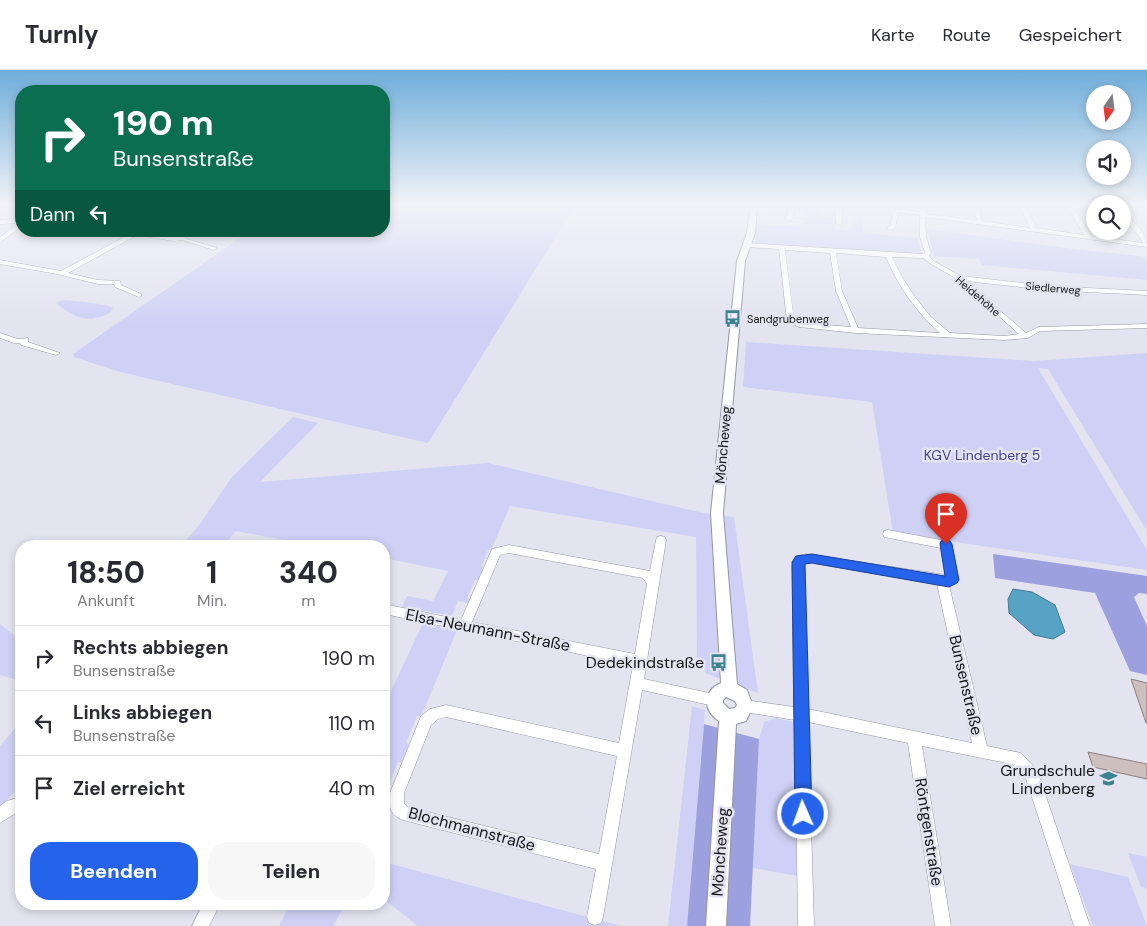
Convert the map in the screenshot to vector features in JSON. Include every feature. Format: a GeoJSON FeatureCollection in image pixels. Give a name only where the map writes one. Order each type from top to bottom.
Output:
{"type":"FeatureCollection","features":[{"type":"Feature","properties":{"kind":"main road","name":"Möncheweg"},"geometry":{"type":"LineString","coordinates":[[730,689],[717,513],[738,285],[742,253],[746,246]]}},
{"type":"Feature","properties":{"kind":"main road"},"geometry":{"type":"LineString","coordinates":[[730,689],[742,697],[745,706],[740,715],[728,717],[718,711],[714,700],[719,691],[730,689]]}},
{"type":"Feature","properties":{"kind":"main road","name":"Möncheweg"},"geometry":{"type":"LineString","coordinates":[[716,926],[728,717]]}},
{"type":"Feature","properties":{"kind":"street"},"geometry":{"type":"LineString","coordinates":[[63,274],[117,244]]}},
{"type":"Feature","properties":{"kind":"street"},"geometry":{"type":"LineString","coordinates":[[199,244],[214,248]]}},
{"type":"Feature","properties":{"kind":"street"},"geometry":{"type":"LineString","coordinates":[[746,246],[926,256],[928,253],[925,244]]}},
{"type":"Feature","properties":{"kind":"street"},"geometry":{"type":"LineString","coordinates":[[782,248],[791,321],[795,324],[856,331],[1004,338],[1025,336],[1039,329],[1147,326]]}},
{"type":"Feature","properties":{"kind":"street"},"geometry":{"type":"LineString","coordinates":[[833,251],[839,291],[856,331]]}},
{"type":"Feature","properties":{"kind":"street"},"geometry":{"type":"LineString","coordinates":[[888,255],[898,276],[914,300],[931,321],[947,335]]}},
{"type":"Feature","properties":{"kind":"street","name":"Heidehöhe"},"geometry":{"type":"LineString","coordinates":[[926,256],[933,263],[959,278],[1025,336]]}},
{"type":"Feature","properties":{"kind":"street"},"geometry":{"type":"LineString","coordinates":[[0,262],[109,284],[118,282],[117,286],[139,295]]}},
{"type":"Feature","properties":{"kind":"street","name":"Siedlerweg"},"geometry":{"type":"LineString","coordinates":[[959,278],[1048,288],[1147,293]]}},
{"type":"Feature","properties":{"kind":"street"},"geometry":{"type":"LineString","coordinates":[[0,335],[17,340],[25,340],[24,343],[56,354]]}},
{"type":"Feature","properties":{"kind":"street"},"geometry":{"type":"LineString","coordinates":[[806,926],[798,566],[801,559],[812,559],[952,580],[946,544],[888,534]]}},
{"type":"Feature","properties":{"kind":"street"},"geometry":{"type":"LineString","coordinates":[[595,917],[661,540]]}},
{"type":"Feature","properties":{"kind":"street"},"geometry":{"type":"LineString","coordinates":[[465,625],[496,552],[509,549],[646,574],[652,583]]}},
{"type":"Feature","properties":{"kind":"street","name":"Bunsenstraße"},"geometry":{"type":"LineString","coordinates":[[942,580],[981,752],[1016,758],[1032,775],[1082,926]]}},
{"type":"Feature","properties":{"kind":"street","name":"Elsa-Neumann-Straße"},"geometry":{"type":"LineString","coordinates":[[390,610],[640,661]]}},
{"type":"Feature","properties":{"kind":"street"},"geometry":{"type":"LineString","coordinates":[[637,683],[714,700]]}},
{"type":"Feature","properties":{"kind":"street"},"geometry":{"type":"LineString","coordinates":[[745,706],[800,714],[981,752]]}},
{"type":"Feature","properties":{"kind":"street","name":"Blochmannstraße"},"geometry":{"type":"LineString","coordinates":[[605,863],[403,813],[396,806],[397,793],[426,721],[435,713],[446,711],[625,751]]}},
{"type":"Feature","properties":{"kind":"street","name":"Röntgenstraße"},"geometry":{"type":"LineString","coordinates":[[914,738],[943,926]]}},
{"type":"Feature","properties":{"kind":"street"},"geometry":{"type":"LineString","coordinates":[[0,816],[15,805]]}},
{"type":"Feature","properties":{"kind":"street"},"geometry":{"type":"LineString","coordinates":[[200,926],[209,910]]}},
{"type":"Feature","properties":{"kind":"green space"},"geometry":{"type":"Polygon","coordinates":[[[231,244],[551,244],[428,443],[120,372],[74,357],[73,354],[231,244]]]}},
{"type":"Feature","properties":{"kind":"green space"},"geometry":{"type":"Polygon","coordinates":[[[755,244],[919,244],[922,253],[885,253],[755,244]]]}},
{"type":"Feature","properties":{"kind":"green space"},"geometry":{"type":"Polygon","coordinates":[[[931,244],[1036,244],[1147,257],[1147,280],[982,265],[979,259],[934,256],[931,244]]]}},
{"type":"Feature","properties":{"kind":"green space"},"geometry":{"type":"Polygon","coordinates":[[[63,300],[113,308],[106,315],[87,319],[76,316],[56,303],[63,300]]]}},
{"type":"Feature","properties":{"kind":"green space","name":"KGV Lindenberg 5"},"geometry":{"type":"Polygon","coordinates":[[[746,342],[1034,361],[1147,353],[1147,531],[1048,369],[1038,368],[1147,550],[1147,570],[893,533],[872,402],[743,387],[746,342]]]}},
{"type":"Feature","properties":{"kind":"green space"},"geometry":{"type":"Polygon","coordinates":[[[293,417],[318,423],[260,482],[488,463],[703,513],[734,517],[758,693],[705,673],[705,662],[697,660],[696,537],[510,506],[491,550],[488,550],[481,567],[484,568],[479,580],[475,580],[467,598],[470,599],[469,603],[458,601],[452,616],[402,607],[407,596],[433,601],[448,571],[390,559],[390,540],[285,540],[236,531],[228,540],[186,540],[200,524],[232,477],[293,417]]]}},
{"type":"Feature","properties":{"kind":"green space"},"geometry":{"type":"Polygon","coordinates":[[[423,623],[457,630],[421,717],[417,716],[406,743],[409,744],[402,762],[398,762],[390,781],[390,693],[423,623]]]}},
{"type":"Feature","properties":{"kind":"green space"},"geometry":{"type":"Polygon","coordinates":[[[0,624],[15,636],[15,679],[0,675],[0,624]]]}},
{"type":"Feature","properties":{"kind":"green space"},"geometry":{"type":"Polygon","coordinates":[[[692,706],[705,710],[687,926],[668,926],[692,706]]]}},
{"type":"Feature","properties":{"kind":"green space"},"geometry":{"type":"Polygon","coordinates":[[[776,718],[793,722],[797,876],[752,868],[759,739],[764,722],[776,718]]]}},
{"type":"Feature","properties":{"kind":"green space"},"geometry":{"type":"Polygon","coordinates":[[[15,728],[15,794],[13,793],[0,809],[0,746],[15,728]]]}},
{"type":"Feature","properties":{"kind":"green space"},"geometry":{"type":"Polygon","coordinates":[[[1128,853],[1147,857],[1147,889],[1141,887],[1128,853]]]}},
{"type":"Feature","properties":{"kind":"green space"},"geometry":{"type":"Polygon","coordinates":[[[390,864],[621,926],[418,926],[390,904],[390,864]]]}},
{"type":"Feature","properties":{"kind":"green space"},"geometry":{"type":"Polygon","coordinates":[[[1070,864],[1128,877],[1147,926],[1093,926],[1070,864]]]}},
{"type":"Feature","properties":{"kind":"green space"},"geometry":{"type":"Polygon","coordinates":[[[287,910],[341,910],[334,926],[279,926],[287,910]]]}},
{"type":"Feature","properties":{"kind":"shaded area"},"geometry":{"type":"Polygon","coordinates":[[[993,554],[1147,576],[1147,594],[1139,593],[1134,597],[1147,626],[1147,675],[1130,671],[1095,593],[995,578],[993,554]]]}},
{"type":"Feature","properties":{"kind":"shaded area"},"geometry":{"type":"Polygon","coordinates":[[[1013,589],[1032,592],[1055,605],[1065,632],[1053,639],[1034,635],[1009,613],[1008,599],[1013,589]]]}},
{"type":"Feature","properties":{"kind":"shaded area"},"geometry":{"type":"Polygon","coordinates":[[[704,724],[759,739],[750,926],[687,926],[704,724]]]}},
{"type":"Feature","properties":{"kind":"building"},"geometry":{"type":"Polygon","coordinates":[[[1131,679],[1147,683],[1147,723],[1146,723],[1131,679]]]}},
{"type":"Feature","properties":{"kind":"building"},"geometry":{"type":"Polygon","coordinates":[[[1088,752],[1147,764],[1147,779],[1093,767],[1088,752]]]}},
{"type":"Feature","properties":{"kind":"place","name":"Sandgrubenweg"},"geometry":{"type":"Point","coordinates":[733,319]}},
{"type":"Feature","properties":{"kind":"place","name":"Dedekindstraße"},"geometry":{"type":"Point","coordinates":[718,662]}},
{"type":"Feature","properties":{"kind":"place","name":"Grundschule Lindenberg"},"geometry":{"type":"Point","coordinates":[1109,779]}},
{"type":"Feature","properties":{"kind":"route"},"geometry":{"type":"LineString","coordinates":[[803,814],[798,562],[806,558],[949,581],[952,580],[946,544]]}}]}
